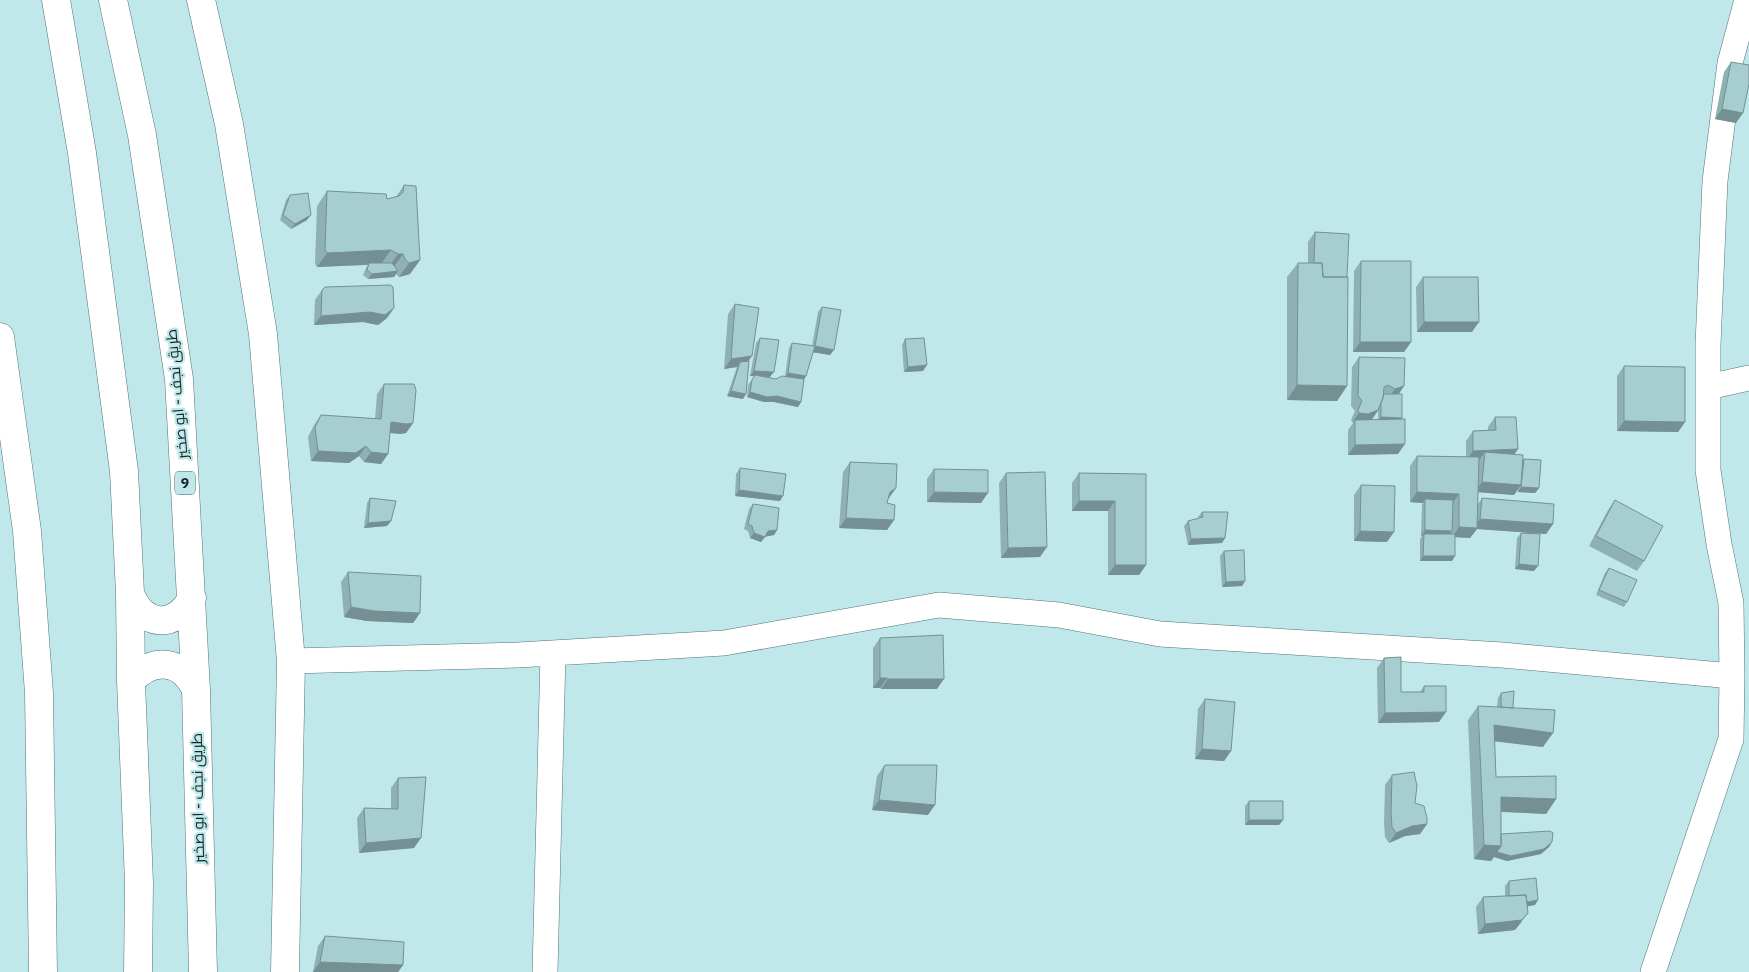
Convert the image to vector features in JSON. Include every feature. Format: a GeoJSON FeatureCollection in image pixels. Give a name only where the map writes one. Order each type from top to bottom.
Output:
{"type":"FeatureCollection","features":[{"type":"Feature","properties":{"kind":"main road"},"geometry":{"type":"LineString","coordinates":[[56,0],[82,153],[124,472],[130,593],[131,681],[139,883],[138,972]]}},
{"type":"Feature","properties":{"kind":"main road","name":"طريق نجف - ابو صخير"},"geometry":{"type":"LineString","coordinates":[[114,0],[142,135],[179,379],[196,690],[203,972]]}},
{"type":"Feature","properties":{"kind":"main road"},"geometry":{"type":"LineString","coordinates":[[201,0],[229,124],[263,334],[291,661],[285,972]]}},
{"type":"Feature","properties":{"kind":"main road"},"geometry":{"type":"LineString","coordinates":[[0,337],[27,531],[39,693],[43,972]]}},
{"type":"Feature","properties":{"kind":"main road"},"geometry":{"type":"LineString","coordinates":[[130,593],[134,604],[140,612],[149,618],[159,620],[170,619],[179,615],[192,598]]}},
{"type":"Feature","properties":{"kind":"main road"},"geometry":{"type":"LineString","coordinates":[[131,681],[147,668],[166,665],[177,668],[185,674],[192,681],[196,690]]}},
{"type":"Feature","properties":{"kind":"street"},"geometry":{"type":"LineString","coordinates":[[1653,972],[1731,739],[1732,603],[1708,470],[1708,345],[1715,181],[1730,62],[1747,0]]}},
{"type":"Feature","properties":{"kind":"street"},"geometry":{"type":"LineString","coordinates":[[1708,387],[1749,378]]}},
{"type":"Feature","properties":{"kind":"street"},"geometry":{"type":"LineString","coordinates":[[1726,577],[1749,588]]}},
{"type":"Feature","properties":{"kind":"street"},"geometry":{"type":"LineString","coordinates":[[291,661],[553,653],[724,642],[939,606],[1059,615],[1160,634],[1502,655],[1732,676]]}},
{"type":"Feature","properties":{"kind":"street"},"geometry":{"type":"LineString","coordinates":[[545,972],[553,653]]}},
{"type":"Feature","properties":{"kind":"building"},"geometry":{"type":"Polygon","coordinates":[[[1731,62],[1749,65],[1749,84],[1743,113],[1722,109],[1731,62]]]}},
{"type":"Feature","properties":{"kind":"building"},"geometry":{"type":"Polygon","coordinates":[[[404,185],[416,186],[420,260],[409,263],[403,254],[398,254],[391,250],[327,253],[325,250],[327,191],[386,194],[387,199],[399,196],[403,192],[404,185]]]}},
{"type":"Feature","properties":{"kind":"building"},"geometry":{"type":"Polygon","coordinates":[[[308,193],[311,215],[295,224],[283,215],[290,195],[308,193]]]}},
{"type":"Feature","properties":{"kind":"building"},"geometry":{"type":"Polygon","coordinates":[[[1315,232],[1349,234],[1347,277],[1323,277],[1322,263],[1314,263],[1315,232]]]}},
{"type":"Feature","properties":{"kind":"building"},"geometry":{"type":"Polygon","coordinates":[[[1361,261],[1411,261],[1411,342],[1360,342],[1361,261]]]}},
{"type":"Feature","properties":{"kind":"building"},"geometry":{"type":"Polygon","coordinates":[[[369,263],[392,263],[398,271],[372,274],[367,270],[369,263]]]}},
{"type":"Feature","properties":{"kind":"building"},"geometry":{"type":"Polygon","coordinates":[[[1298,263],[1322,263],[1323,277],[1348,277],[1347,386],[1297,385],[1298,263]]]}},
{"type":"Feature","properties":{"kind":"building"},"geometry":{"type":"Polygon","coordinates":[[[1423,277],[1478,277],[1479,322],[1424,322],[1423,277]]]}},
{"type":"Feature","properties":{"kind":"building"},"geometry":{"type":"Polygon","coordinates":[[[390,285],[393,287],[394,308],[385,315],[370,312],[321,316],[322,290],[325,287],[390,285]]]}},
{"type":"Feature","properties":{"kind":"building"},"geometry":{"type":"Polygon","coordinates":[[[735,304],[759,308],[752,356],[731,359],[735,304]]]}},
{"type":"Feature","properties":{"kind":"building"},"geometry":{"type":"Polygon","coordinates":[[[822,307],[841,310],[834,350],[815,346],[822,307]]]}},
{"type":"Feature","properties":{"kind":"building"},"geometry":{"type":"Polygon","coordinates":[[[760,338],[779,340],[774,372],[754,371],[760,338]]]}},
{"type":"Feature","properties":{"kind":"building"},"geometry":{"type":"Polygon","coordinates":[[[924,338],[927,365],[908,367],[905,339],[924,338]]]}},
{"type":"Feature","properties":{"kind":"building"},"geometry":{"type":"Polygon","coordinates":[[[792,343],[815,346],[806,376],[788,373],[792,343]]]}},
{"type":"Feature","properties":{"kind":"building"},"geometry":{"type":"Polygon","coordinates":[[[1359,357],[1405,358],[1404,386],[1395,389],[1388,385],[1384,387],[1383,398],[1378,410],[1368,414],[1359,413],[1358,410],[1362,401],[1358,396],[1359,357]]]}},
{"type":"Feature","properties":{"kind":"building"},"geometry":{"type":"Polygon","coordinates":[[[749,361],[746,394],[731,391],[740,362],[749,361]]]}},
{"type":"Feature","properties":{"kind":"building"},"geometry":{"type":"Polygon","coordinates":[[[1624,366],[1685,367],[1685,422],[1624,421],[1624,366]]]}},
{"type":"Feature","properties":{"kind":"building"},"geometry":{"type":"Polygon","coordinates":[[[755,375],[776,379],[782,376],[804,379],[801,402],[777,396],[767,397],[750,392],[755,375]]]}},
{"type":"Feature","properties":{"kind":"building"},"geometry":{"type":"Polygon","coordinates":[[[384,384],[414,384],[416,390],[413,423],[391,422],[388,454],[371,452],[366,446],[356,453],[318,451],[315,427],[321,415],[381,419],[384,384]]]}},
{"type":"Feature","properties":{"kind":"building"},"geometry":{"type":"Polygon","coordinates":[[[1384,394],[1402,394],[1402,418],[1381,417],[1381,403],[1384,394]]]}},
{"type":"Feature","properties":{"kind":"building"},"geometry":{"type":"Polygon","coordinates":[[[1495,417],[1516,417],[1518,449],[1473,451],[1473,431],[1496,430],[1495,417]]]}},
{"type":"Feature","properties":{"kind":"building"},"geometry":{"type":"Polygon","coordinates":[[[1405,419],[1405,444],[1355,445],[1355,420],[1405,419]]]}},
{"type":"Feature","properties":{"kind":"building"},"geometry":{"type":"Polygon","coordinates":[[[1485,452],[1523,455],[1521,485],[1482,482],[1485,452]]]}},
{"type":"Feature","properties":{"kind":"building"},"geometry":{"type":"Polygon","coordinates":[[[1417,456],[1479,457],[1477,528],[1459,527],[1459,494],[1417,492],[1417,456]]]}},
{"type":"Feature","properties":{"kind":"building"},"geometry":{"type":"Polygon","coordinates":[[[1524,459],[1541,460],[1539,488],[1521,487],[1524,459]]]}},
{"type":"Feature","properties":{"kind":"building"},"geometry":{"type":"Polygon","coordinates":[[[850,462],[897,464],[896,488],[890,492],[887,503],[895,505],[894,520],[846,518],[850,462]]]}},
{"type":"Feature","properties":{"kind":"building"},"geometry":{"type":"Polygon","coordinates":[[[740,468],[786,474],[783,496],[739,490],[740,468]]]}},
{"type":"Feature","properties":{"kind":"building"},"geometry":{"type":"Polygon","coordinates":[[[934,469],[988,470],[988,493],[934,492],[934,469]]]}},
{"type":"Feature","properties":{"kind":"building"},"geometry":{"type":"Polygon","coordinates":[[[1045,472],[1047,547],[1008,548],[1006,473],[1045,472]]]}},
{"type":"Feature","properties":{"kind":"building"},"geometry":{"type":"Polygon","coordinates":[[[1079,473],[1146,474],[1146,565],[1115,565],[1115,501],[1079,501],[1079,473]]]}},
{"type":"Feature","properties":{"kind":"building"},"geometry":{"type":"Polygon","coordinates":[[[1361,485],[1395,486],[1394,532],[1360,531],[1361,485]]]}},
{"type":"Feature","properties":{"kind":"building"},"geometry":{"type":"Polygon","coordinates":[[[370,498],[396,501],[391,521],[368,523],[370,498]]]}},
{"type":"Feature","properties":{"kind":"building"},"geometry":{"type":"Polygon","coordinates":[[[1482,498],[1554,504],[1553,524],[1480,519],[1482,498]]]}},
{"type":"Feature","properties":{"kind":"building"},"geometry":{"type":"Polygon","coordinates":[[[1425,499],[1453,500],[1452,531],[1425,530],[1425,499]]]}},
{"type":"Feature","properties":{"kind":"building"},"geometry":{"type":"Polygon","coordinates":[[[1615,500],[1663,526],[1644,561],[1596,536],[1615,500]]]}},
{"type":"Feature","properties":{"kind":"building"},"geometry":{"type":"Polygon","coordinates":[[[753,504],[779,508],[777,530],[768,531],[765,537],[754,533],[752,526],[748,524],[753,504]]]}},
{"type":"Feature","properties":{"kind":"building"},"geometry":{"type":"Polygon","coordinates":[[[1202,512],[1228,512],[1225,538],[1191,539],[1188,521],[1203,517],[1202,512]]]}},
{"type":"Feature","properties":{"kind":"building"},"geometry":{"type":"Polygon","coordinates":[[[1521,533],[1540,534],[1538,566],[1519,564],[1521,533]]]}},
{"type":"Feature","properties":{"kind":"building"},"geometry":{"type":"Polygon","coordinates":[[[1424,534],[1455,534],[1455,556],[1423,556],[1424,534]]]}},
{"type":"Feature","properties":{"kind":"building"},"geometry":{"type":"Polygon","coordinates":[[[1244,550],[1245,581],[1226,582],[1224,551],[1244,550]]]}},
{"type":"Feature","properties":{"kind":"building"},"geometry":{"type":"Polygon","coordinates":[[[1609,568],[1637,580],[1627,602],[1599,590],[1609,568]]]}},
{"type":"Feature","properties":{"kind":"building"},"geometry":{"type":"Polygon","coordinates":[[[348,572],[421,576],[420,613],[374,611],[351,607],[348,572]]]}},
{"type":"Feature","properties":{"kind":"building"},"geometry":{"type":"Polygon","coordinates":[[[943,635],[944,679],[880,678],[880,638],[943,635]]]}},
{"type":"Feature","properties":{"kind":"building"},"geometry":{"type":"Polygon","coordinates":[[[1401,657],[1401,692],[1424,692],[1424,686],[1446,686],[1446,712],[1385,713],[1384,658],[1401,657]]]}},
{"type":"Feature","properties":{"kind":"building"},"geometry":{"type":"Polygon","coordinates":[[[1514,691],[1513,708],[1501,707],[1501,693],[1514,691]]]}},
{"type":"Feature","properties":{"kind":"building"},"geometry":{"type":"Polygon","coordinates":[[[1205,699],[1235,702],[1231,751],[1202,749],[1205,699]]]}},
{"type":"Feature","properties":{"kind":"building"},"geometry":{"type":"Polygon","coordinates":[[[1478,706],[1555,710],[1553,733],[1494,725],[1496,777],[1556,776],[1556,799],[1501,797],[1501,846],[1484,845],[1478,706]]]}},
{"type":"Feature","properties":{"kind":"building"},"geometry":{"type":"Polygon","coordinates":[[[937,765],[935,805],[879,800],[884,766],[937,765]]]}},
{"type":"Feature","properties":{"kind":"building"},"geometry":{"type":"Polygon","coordinates":[[[1414,772],[1417,786],[1415,803],[1424,806],[1427,824],[1412,826],[1396,833],[1392,827],[1391,813],[1392,775],[1414,772]]]}},
{"type":"Feature","properties":{"kind":"building"},"geometry":{"type":"Polygon","coordinates":[[[426,777],[421,838],[366,843],[364,808],[398,809],[398,778],[426,777]]]}},
{"type":"Feature","properties":{"kind":"building"},"geometry":{"type":"Polygon","coordinates":[[[1249,801],[1283,801],[1283,820],[1249,820],[1249,801]]]}},
{"type":"Feature","properties":{"kind":"building"},"geometry":{"type":"Polygon","coordinates":[[[1550,831],[1553,833],[1552,842],[1544,849],[1511,856],[1497,852],[1501,846],[1501,834],[1550,831]]]}},
{"type":"Feature","properties":{"kind":"building"},"geometry":{"type":"Polygon","coordinates":[[[1536,878],[1538,900],[1527,902],[1526,895],[1509,896],[1509,881],[1536,878]]]}},
{"type":"Feature","properties":{"kind":"building"},"geometry":{"type":"Polygon","coordinates":[[[1526,895],[1528,913],[1522,920],[1485,924],[1483,897],[1526,895]]]}},
{"type":"Feature","properties":{"kind":"building"},"geometry":{"type":"Polygon","coordinates":[[[325,936],[404,942],[403,965],[320,962],[325,936]]]}}]}
